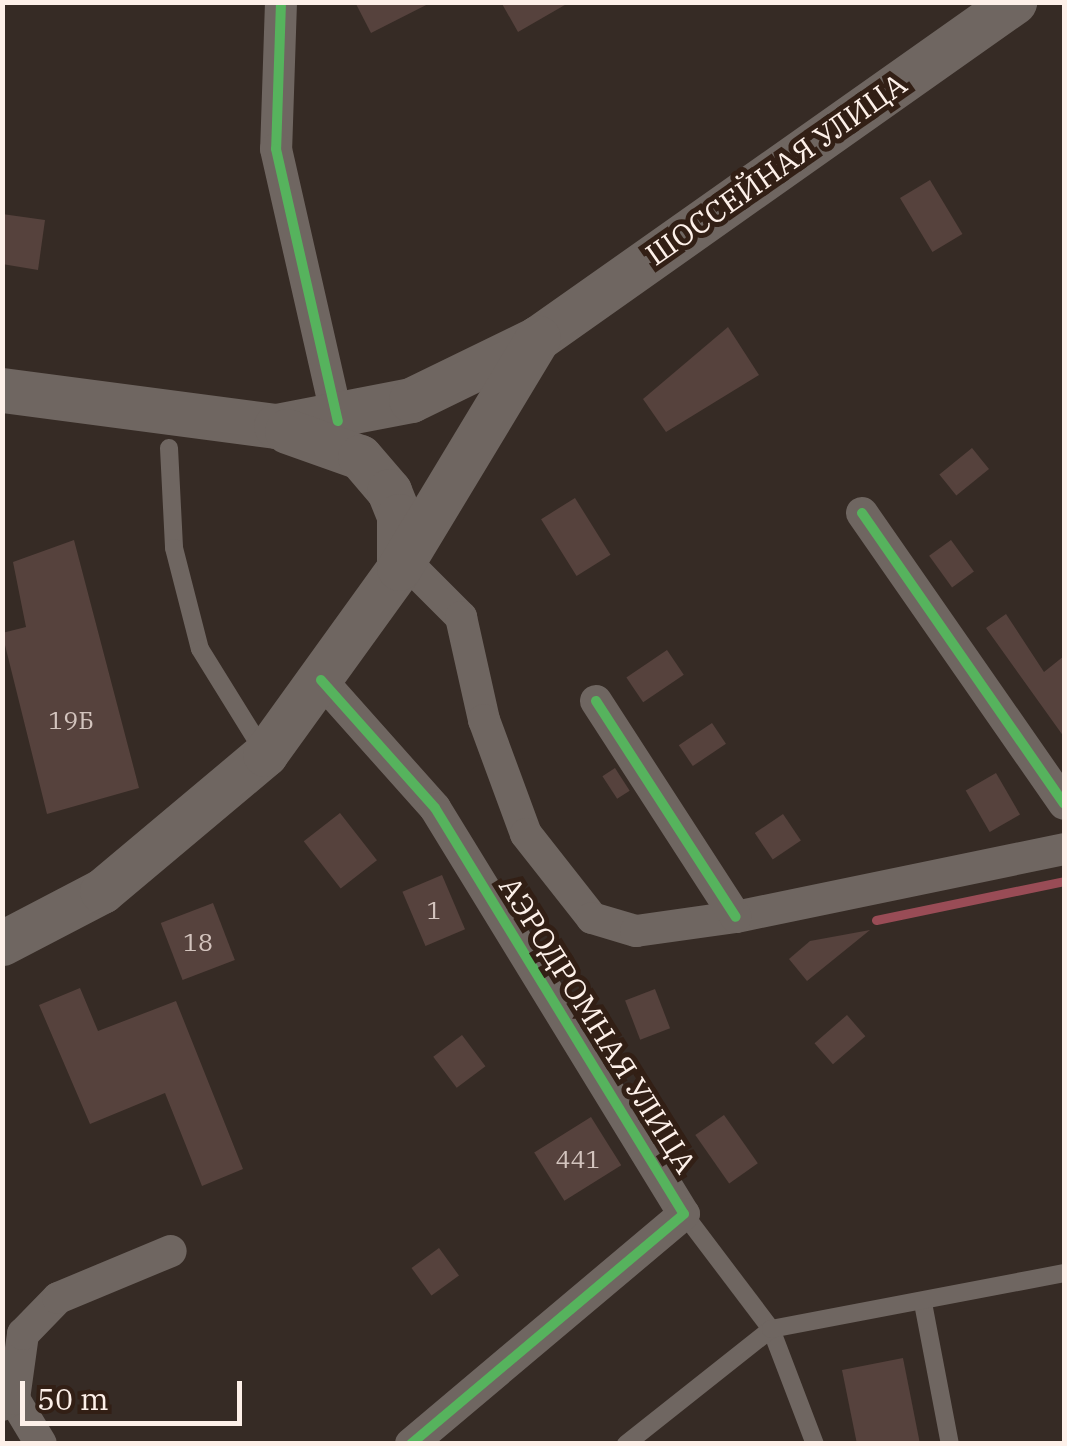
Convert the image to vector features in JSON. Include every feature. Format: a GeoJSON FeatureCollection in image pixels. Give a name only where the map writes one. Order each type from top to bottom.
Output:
{"type":"FeatureCollection","features":[{"type":"Feature","properties":{"kind":"main road","name":"ШОССЕЙНАЯ УЛИЦА"},"geometry":{"type":"LineString","coordinates":[[538,338],[1014,2]]}},
{"type":"Feature","properties":{"kind":"main road"},"geometry":{"type":"LineString","coordinates":[[2,390],[276,426],[338,421],[412,400],[538,338]]}},
{"type":"Feature","properties":{"kind":"main road"},"geometry":{"type":"LineString","coordinates":[[2,943],[102,891],[265,754],[401,564],[538,338]]}},
{"type":"Feature","properties":{"kind":"main road"},"geometry":{"type":"LineString","coordinates":[[276,426],[370,468],[399,516],[401,564]]}},
{"type":"Feature","properties":{"kind":"street"},"geometry":{"type":"LineString","coordinates":[[281,2],[276,149],[338,421]]}},
{"type":"Feature","properties":{"kind":"street"},"geometry":{"type":"LineString","coordinates":[[862,513],[1064,804]]}},
{"type":"Feature","properties":{"kind":"street"},"geometry":{"type":"LineString","coordinates":[[401,564],[461,616],[484,720],[526,834],[558,884],[592,918],[636,931],[736,917],[1064,849]]}},
{"type":"Feature","properties":{"kind":"street","name":"АЭРОДРОМНАЯ УЛИЦА"},"geometry":{"type":"LineString","coordinates":[[321,680],[434,808],[684,1214],[411,1444]]}},
{"type":"Feature","properties":{"kind":"street"},"geometry":{"type":"LineString","coordinates":[[596,701],[736,917]]}},
{"type":"Feature","properties":{"kind":"street"},"geometry":{"type":"LineString","coordinates":[[41,1444],[8,1402],[23,1334],[58,1298],[171,1250]]}},
{"type":"Feature","properties":{"kind":"lane"},"geometry":{"type":"LineString","coordinates":[[169,448],[174,548],[200,650],[265,754]]}},
{"type":"Feature","properties":{"kind":"lane"},"geometry":{"type":"LineString","coordinates":[[684,1214],[771,1329],[815,1444]]}},
{"type":"Feature","properties":{"kind":"lane"},"geometry":{"type":"LineString","coordinates":[[626,1444],[771,1329],[1064,1274]]}},
{"type":"Feature","properties":{"kind":"lane"},"geometry":{"type":"LineString","coordinates":[[924,1303],[950,1444]]}},
{"type":"Feature","properties":{"kind":"building"},"geometry":{"type":"Polygon","coordinates":[[[355,2],[432,2],[371,33],[355,2]]]}},
{"type":"Feature","properties":{"kind":"building"},"geometry":{"type":"Polygon","coordinates":[[[501,2],[570,2],[518,32],[501,2]]]}},
{"type":"Feature","properties":{"kind":"building"},"geometry":{"type":"Polygon","coordinates":[[[930,180],[962,234],[932,252],[900,198],[930,180]]]}},
{"type":"Feature","properties":{"kind":"building"},"geometry":{"type":"Polygon","coordinates":[[[2,214],[45,220],[38,270],[2,264],[2,214]]]}},
{"type":"Feature","properties":{"kind":"building"},"geometry":{"type":"Polygon","coordinates":[[[728,327],[759,375],[666,432],[643,399],[728,327]]]}},
{"type":"Feature","properties":{"kind":"building"},"geometry":{"type":"Polygon","coordinates":[[[972,448],[989,469],[956,495],[939,474],[972,448]]]}},
{"type":"Feature","properties":{"kind":"building"},"geometry":{"type":"Polygon","coordinates":[[[575,498],[611,555],[577,576],[541,519],[575,498]]]}},
{"type":"Feature","properties":{"kind":"building"},"geometry":{"type":"Polygon","coordinates":[[[74,540],[139,788],[47,814],[2,633],[26,627],[13,562],[74,540]]]}},
{"type":"Feature","properties":{"kind":"building"},"geometry":{"type":"Polygon","coordinates":[[[951,540],[974,572],[952,587],[929,556],[951,540]]]}},
{"type":"Feature","properties":{"kind":"building"},"geometry":{"type":"Polygon","coordinates":[[[1006,614],[1044,672],[1064,656],[1064,737],[986,628],[1006,614]]]}},
{"type":"Feature","properties":{"kind":"building"},"geometry":{"type":"Polygon","coordinates":[[[667,650],[684,675],[643,702],[626,677],[667,650]]]}},
{"type":"Feature","properties":{"kind":"building"},"geometry":{"type":"Polygon","coordinates":[[[712,723],[726,744],[693,766],[679,745],[712,723]]]}},
{"type":"Feature","properties":{"kind":"building"},"geometry":{"type":"Polygon","coordinates":[[[615,768],[630,791],[617,799],[602,776],[615,768]]]}},
{"type":"Feature","properties":{"kind":"building"},"geometry":{"type":"Polygon","coordinates":[[[996,773],[1020,815],[990,832],[966,790],[996,773]]]}},
{"type":"Feature","properties":{"kind":"building"},"geometry":{"type":"Polygon","coordinates":[[[340,813],[377,860],[341,889],[304,841],[340,813]]]}},
{"type":"Feature","properties":{"kind":"building"},"geometry":{"type":"Polygon","coordinates":[[[783,814],[801,841],[773,860],[755,833],[783,814]]]}},
{"type":"Feature","properties":{"kind":"building"},"geometry":{"type":"Polygon","coordinates":[[[442,875],[465,929],[425,946],[402,892],[442,875]]]}},
{"type":"Feature","properties":{"kind":"building"},"geometry":{"type":"Polygon","coordinates":[[[213,903],[235,960],[183,980],[161,923],[213,903]]]}},
{"type":"Feature","properties":{"kind":"building"},"geometry":{"type":"Polygon","coordinates":[[[870,930],[807,981],[789,959],[810,941],[870,930]]]}},
{"type":"Feature","properties":{"kind":"building"},"geometry":{"type":"Polygon","coordinates":[[[80,988],[98,1031],[176,1001],[243,1169],[202,1186],[165,1093],[90,1124],[39,1005],[80,988]]]}},
{"type":"Feature","properties":{"kind":"building"},"geometry":{"type":"Polygon","coordinates":[[[655,989],[670,1028],[640,1040],[625,1000],[655,989]]]}},
{"type":"Feature","properties":{"kind":"building"},"geometry":{"type":"Polygon","coordinates":[[[847,1015],[865,1036],[833,1064],[815,1043],[847,1015]]]}},
{"type":"Feature","properties":{"kind":"building"},"geometry":{"type":"Polygon","coordinates":[[[462,1035],[485,1066],[457,1088],[433,1057],[462,1035]]]}},
{"type":"Feature","properties":{"kind":"building"},"geometry":{"type":"Polygon","coordinates":[[[724,1115],[758,1163],[729,1183],[695,1135],[724,1115]]]}},
{"type":"Feature","properties":{"kind":"building"},"geometry":{"type":"Polygon","coordinates":[[[591,1117],[621,1165],[564,1201],[534,1153],[591,1117]]]}},
{"type":"Feature","properties":{"kind":"building"},"geometry":{"type":"Polygon","coordinates":[[[439,1248],[459,1276],[431,1295],[411,1268],[439,1248]]]}},
{"type":"Feature","properties":{"kind":"building"},"geometry":{"type":"Polygon","coordinates":[[[903,1358],[920,1444],[857,1444],[842,1370],[903,1358]]]}},
{"type":"Feature","properties":{"kind":"waterway"},"geometry":{"type":"LineString","coordinates":[[876,920],[1064,881]]}},
{"type":"Feature","properties":{"kind":"cycle path"},"geometry":{"type":"LineString","coordinates":[[281,2],[276,149],[338,421]]}},
{"type":"Feature","properties":{"kind":"cycle path"},"geometry":{"type":"LineString","coordinates":[[862,513],[1064,804]]}},
{"type":"Feature","properties":{"kind":"cycle path"},"geometry":{"type":"LineString","coordinates":[[321,680],[435,808],[684,1214],[411,1444]]}},
{"type":"Feature","properties":{"kind":"cycle path"},"geometry":{"type":"LineString","coordinates":[[596,701],[736,917]]}}]}
